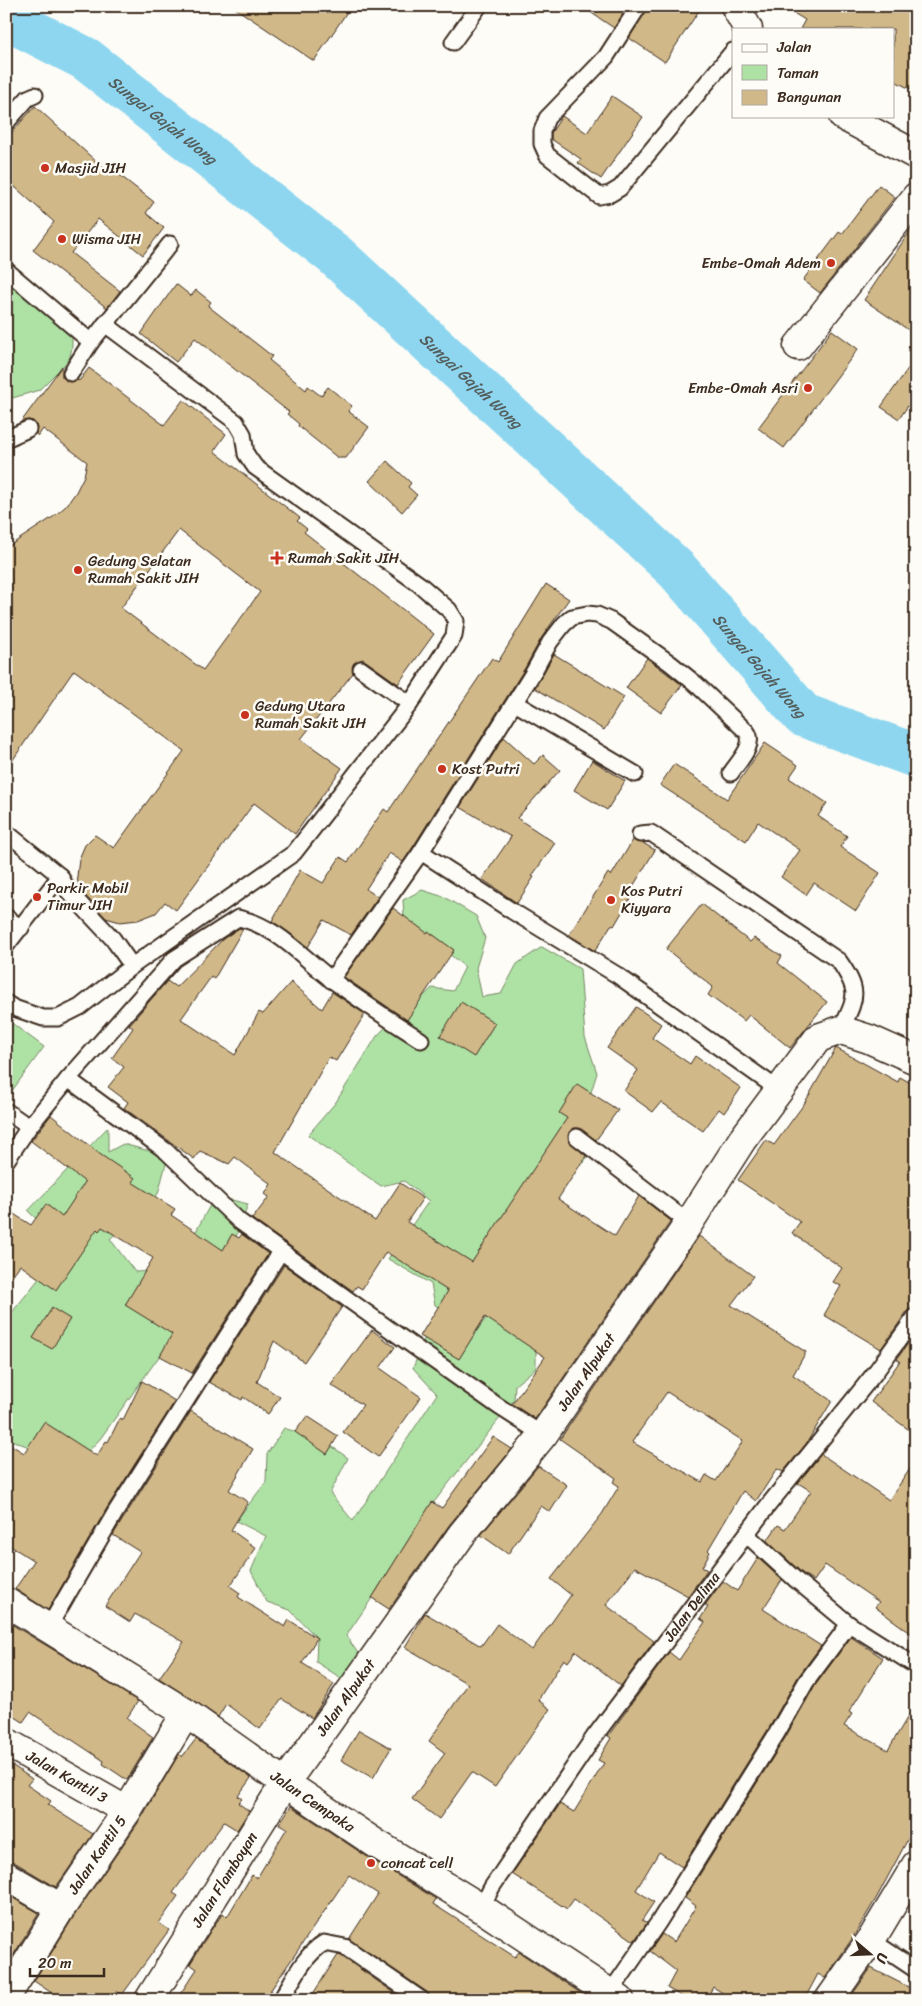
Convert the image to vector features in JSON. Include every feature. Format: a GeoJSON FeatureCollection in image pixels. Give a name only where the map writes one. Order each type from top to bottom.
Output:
{"type":"FeatureCollection","features":[{"type":"Feature","properties":{"kind":"street"},"geometry":{"type":"LineString","coordinates":[[736,6],[747,28]]}},
{"type":"Feature","properties":{"kind":"street"},"geometry":{"type":"LineString","coordinates":[[847,118],[916,155]]}},
{"type":"Feature","properties":{"kind":"street"},"geometry":{"type":"LineString","coordinates":[[798,346],[916,197]]}},
{"type":"Feature","properties":{"kind":"street"},"geometry":{"type":"LineString","coordinates":[[841,1030],[869,1039],[916,1060]]}},
{"type":"Feature","properties":{"kind":"street","name":"Jalan Alpukat"},"geometry":{"type":"LineString","coordinates":[[285,1783],[462,1534],[543,1435],[689,1223],[742,1140],[818,1038],[841,1030]]}},
{"type":"Feature","properties":{"kind":"street","name":"Jalan Cempaka"},"geometry":{"type":"LineString","coordinates":[[6,1602],[186,1713],[285,1783],[375,1843],[482,1908],[615,1996]]}},
{"type":"Feature","properties":{"kind":"street","name":"Jalan Kantil 5"},"geometry":{"type":"LineString","coordinates":[[6,1997],[61,1908],[127,1811],[186,1713]]}},
{"type":"Feature","properties":{"kind":"street","name":"Jalan Kantil 3"},"geometry":{"type":"LineString","coordinates":[[6,1742],[127,1811]]}},
{"type":"Feature","properties":{"kind":"street","name":"Jalan Flamboyan"},"geometry":{"type":"LineString","coordinates":[[149,2000],[285,1783]]}},
{"type":"Feature","properties":{"kind":"street"},"geometry":{"type":"LineString","coordinates":[[829,2000],[871,1940],[916,1865]]}},
{"type":"Feature","properties":{"kind":"street"},"geometry":{"type":"LineString","coordinates":[[6,1876],[61,1908]]}},
{"type":"Feature","properties":{"kind":"lane"},"geometry":{"type":"LineString","coordinates":[[453,42],[479,6]]}},
{"type":"Feature","properties":{"kind":"lane"},"geometry":{"type":"LineString","coordinates":[[640,6],[606,57],[548,118],[542,131],[542,144],[547,155],[599,196],[610,194],[620,188],[732,52]]}},
{"type":"Feature","properties":{"kind":"lane"},"geometry":{"type":"LineString","coordinates":[[6,123],[28,98],[35,95]]}},
{"type":"Feature","properties":{"kind":"lane"},"geometry":{"type":"LineString","coordinates":[[71,373],[92,342],[170,244]]}},
{"type":"Feature","properties":{"kind":"lane"},"geometry":{"type":"LineString","coordinates":[[6,270],[92,342]]}},
{"type":"Feature","properties":{"kind":"lane"},"geometry":{"type":"LineString","coordinates":[[6,1002],[14,1008],[43,1018],[58,1018],[80,1006],[132,966],[294,853],[410,704],[454,636],[456,621],[449,610],[419,584],[254,467],[246,454],[243,434],[236,422],[106,324]]}},
{"type":"Feature","properties":{"kind":"lane"},"geometry":{"type":"LineString","coordinates":[[6,439],[28,429]]}},
{"type":"Feature","properties":{"kind":"lane"},"geometry":{"type":"LineString","coordinates":[[331,980],[421,852],[515,703],[550,642],[572,617],[580,614],[597,615],[611,622],[670,663],[696,684],[746,732],[750,736],[750,744],[731,773]]}},
{"type":"Feature","properties":{"kind":"lane"},"geometry":{"type":"LineString","coordinates":[[361,669],[410,704]]}},
{"type":"Feature","properties":{"kind":"lane"},"geometry":{"type":"LineString","coordinates":[[515,703],[635,774]]}},
{"type":"Feature","properties":{"kind":"lane"},"geometry":{"type":"LineString","coordinates":[[6,832],[60,876],[69,892],[113,939],[132,966]]}},
{"type":"Feature","properties":{"kind":"lane"},"geometry":{"type":"LineString","coordinates":[[640,834],[651,833],[839,961],[851,978],[855,999],[841,1030]]}},
{"type":"Feature","properties":{"kind":"lane"},"geometry":{"type":"LineString","coordinates":[[421,852],[512,911],[617,975],[779,1090]]}},
{"type":"Feature","properties":{"kind":"lane"},"geometry":{"type":"LineString","coordinates":[[6,946],[60,876]]}},
{"type":"Feature","properties":{"kind":"lane"},"geometry":{"type":"LineString","coordinates":[[6,917],[20,928]]}},
{"type":"Feature","properties":{"kind":"lane"},"geometry":{"type":"LineString","coordinates":[[6,1161],[29,1127],[68,1079],[174,959],[238,918],[252,921],[271,930],[331,980],[421,1040]]}},
{"type":"Feature","properties":{"kind":"lane"},"geometry":{"type":"LineString","coordinates":[[68,1079],[166,1150],[239,1221],[490,1400],[543,1435]]}},
{"type":"Feature","properties":{"kind":"lane"},"geometry":{"type":"LineString","coordinates":[[6,1111],[29,1127]]}},
{"type":"Feature","properties":{"kind":"lane"},"geometry":{"type":"LineString","coordinates":[[576,1137],[689,1223]]}},
{"type":"Feature","properties":{"kind":"lane"},"geometry":{"type":"LineString","coordinates":[[48,1628],[114,1513],[281,1251]]}},
{"type":"Feature","properties":{"kind":"lane","name":"Jalan Delima"},"geometry":{"type":"LineString","coordinates":[[482,1908],[492,1887],[594,1737],[766,1508],[874,1374],[916,1316]]}},
{"type":"Feature","properties":{"kind":"lane"},"geometry":{"type":"LineString","coordinates":[[747,1535],[796,1580],[849,1624],[916,1666]]}},
{"type":"Feature","properties":{"kind":"lane"},"geometry":{"type":"LineString","coordinates":[[615,1996],[658,1923],[777,1733],[806,1682],[849,1624]]}},
{"type":"Feature","properties":{"kind":"lane"},"geometry":{"type":"LineString","coordinates":[[871,1940],[916,1970]]}},
{"type":"Feature","properties":{"kind":"lane"},"geometry":{"type":"LineString","coordinates":[[281,2000],[315,1948],[324,1943],[345,1947],[422,2000]]}},
{"type":"Feature","properties":{"kind":"green space"},"geometry":{"type":"Polygon","coordinates":[[[6,280],[67,327],[72,337],[72,347],[70,357],[65,364],[39,390],[6,400],[6,280]]]}},
{"type":"Feature","properties":{"kind":"green space"},"geometry":{"type":"Polygon","coordinates":[[[422,890],[444,897],[476,916],[485,938],[476,968],[482,997],[501,994],[517,964],[542,947],[580,969],[585,1037],[597,1073],[577,1137],[591,1142],[584,1163],[547,1169],[454,1317],[435,1305],[431,1284],[388,1259],[429,1201],[404,1181],[381,1186],[308,1135],[336,1102],[377,1036],[404,1008],[399,1020],[432,988],[453,991],[465,967],[404,917],[403,900],[422,890]]]}},
{"type":"Feature","properties":{"kind":"green space"},"geometry":{"type":"Polygon","coordinates":[[[6,1019],[44,1047],[6,1099],[6,1019]]]}},
{"type":"Feature","properties":{"kind":"green space"},"geometry":{"type":"Polygon","coordinates":[[[108,1127],[108,1152],[123,1144],[168,1156],[158,1194],[110,1239],[135,1272],[175,1270],[215,1196],[248,1204],[236,1237],[163,1351],[100,1439],[75,1465],[6,1438],[6,1320],[65,1246],[28,1211],[108,1127]]]}},
{"type":"Feature","properties":{"kind":"green space"},"geometry":{"type":"Polygon","coordinates":[[[486,1318],[516,1319],[536,1338],[536,1368],[515,1385],[514,1400],[427,1511],[346,1636],[360,1656],[344,1680],[316,1662],[317,1638],[290,1610],[267,1602],[251,1571],[266,1536],[236,1521],[266,1482],[267,1454],[284,1428],[327,1443],[348,1458],[330,1493],[353,1521],[437,1394],[413,1368],[425,1337],[458,1357],[486,1318]]]}},
{"type":"Feature","properties":{"kind":"building"},"geometry":{"type":"Polygon","coordinates":[[[232,6],[351,6],[314,61],[232,6]]]}},
{"type":"Feature","properties":{"kind":"building"},"geometry":{"type":"Polygon","coordinates":[[[581,6],[628,6],[614,28],[581,6]]]}},
{"type":"Feature","properties":{"kind":"building"},"geometry":{"type":"Polygon","coordinates":[[[648,6],[702,6],[665,62],[629,38],[648,6]]]}},
{"type":"Feature","properties":{"kind":"building"},"geometry":{"type":"Polygon","coordinates":[[[782,6],[916,6],[916,92],[894,81],[894,28],[801,28],[805,20],[782,6]]]}},
{"type":"Feature","properties":{"kind":"building"},"geometry":{"type":"Polygon","coordinates":[[[612,96],[643,117],[601,179],[578,163],[581,159],[551,139],[551,133],[562,116],[587,133],[612,96]]]}},
{"type":"Feature","properties":{"kind":"building"},"geometry":{"type":"Polygon","coordinates":[[[35,106],[110,174],[113,170],[154,202],[146,213],[164,228],[143,255],[98,219],[71,253],[120,291],[107,308],[33,250],[54,222],[6,179],[6,139],[35,106]]]}},
{"type":"Feature","properties":{"kind":"building"},"geometry":{"type":"Polygon","coordinates":[[[879,185],[895,197],[820,293],[803,280],[839,232],[842,234],[879,185]]]}},
{"type":"Feature","properties":{"kind":"building"},"geometry":{"type":"Polygon","coordinates":[[[916,222],[916,335],[864,300],[916,222]]]}},
{"type":"Feature","properties":{"kind":"building"},"geometry":{"type":"Polygon","coordinates":[[[176,284],[191,296],[196,290],[211,302],[208,306],[272,356],[269,360],[306,390],[308,386],[321,396],[328,387],[352,406],[348,411],[369,427],[346,458],[338,458],[298,426],[299,424],[287,414],[289,412],[195,338],[176,362],[141,334],[176,284]]]}},
{"type":"Feature","properties":{"kind":"building","name":"Embe-Omah Asri"},"geometry":{"type":"Polygon","coordinates":[[[832,330],[858,349],[784,448],[758,428],[832,330]]]}},
{"type":"Feature","properties":{"kind":"building"},"geometry":{"type":"Polygon","coordinates":[[[916,357],[916,394],[899,419],[881,407],[916,357]]]}},
{"type":"Feature","properties":{"kind":"building"},"geometry":{"type":"Polygon","coordinates":[[[62,366],[62,377],[70,382],[80,380],[89,368],[164,425],[183,400],[226,434],[214,451],[300,518],[297,521],[307,529],[304,532],[434,634],[398,684],[363,659],[353,664],[353,673],[301,739],[342,768],[295,834],[254,803],[176,910],[165,902],[156,913],[138,920],[120,922],[106,918],[79,889],[77,876],[79,859],[85,845],[95,835],[114,848],[184,751],[74,670],[6,770],[6,548],[53,517],[66,506],[84,476],[87,462],[43,429],[38,436],[36,434],[37,426],[33,421],[21,422],[62,366]],[[179,530],[121,608],[203,670],[260,592],[179,530]]]}},
{"type":"Feature","properties":{"kind":"building"},"geometry":{"type":"Polygon","coordinates":[[[387,461],[411,483],[408,487],[417,495],[402,512],[369,481],[387,461]]]}},
{"type":"Feature","properties":{"kind":"building"},"geometry":{"type":"Polygon","coordinates":[[[546,584],[569,599],[542,637],[525,668],[403,862],[389,853],[366,889],[378,897],[351,935],[324,920],[308,947],[272,921],[300,870],[323,883],[340,857],[348,862],[384,809],[388,812],[492,658],[498,662],[546,584]]]}},
{"type":"Feature","properties":{"kind":"building"},"geometry":{"type":"Polygon","coordinates":[[[554,654],[624,697],[604,730],[535,688],[554,654]]]}},
{"type":"Feature","properties":{"kind":"building"},"geometry":{"type":"Polygon","coordinates":[[[647,658],[682,685],[661,713],[626,688],[647,658]]]}},
{"type":"Feature","properties":{"kind":"building"},"geometry":{"type":"Polygon","coordinates":[[[504,737],[534,764],[543,755],[560,770],[517,818],[555,843],[532,876],[534,877],[517,903],[482,879],[511,837],[460,807],[504,737]]]}},
{"type":"Feature","properties":{"kind":"building"},"geometry":{"type":"Polygon","coordinates":[[[765,743],[798,765],[789,778],[827,803],[818,816],[847,836],[840,847],[880,873],[856,911],[814,883],[806,895],[781,877],[800,850],[758,822],[746,841],[660,785],[674,764],[727,799],[765,743]]]}},
{"type":"Feature","properties":{"kind":"building"},"geometry":{"type":"Polygon","coordinates":[[[592,760],[625,781],[607,810],[574,790],[592,760]]]}},
{"type":"Feature","properties":{"kind":"building"},"geometry":{"type":"Polygon","coordinates":[[[633,840],[655,850],[632,888],[635,890],[614,926],[611,925],[595,951],[569,935],[608,873],[611,876],[633,840]]]}},
{"type":"Feature","properties":{"kind":"building"},"geometry":{"type":"Polygon","coordinates":[[[702,904],[750,942],[754,938],[782,956],[778,963],[827,1002],[790,1048],[749,1015],[744,1021],[708,995],[713,987],[666,949],[702,904]]]}},
{"type":"Feature","properties":{"kind":"building"},"geometry":{"type":"Polygon","coordinates":[[[393,908],[454,950],[407,1020],[344,977],[393,908]]]}},
{"type":"Feature","properties":{"kind":"building"},"geometry":{"type":"Polygon","coordinates":[[[239,928],[243,929],[214,979],[211,977],[181,1019],[235,1055],[259,1012],[263,1014],[291,982],[322,1009],[332,992],[365,1014],[336,1061],[329,1057],[275,1152],[375,1221],[400,1183],[423,1198],[407,1222],[472,1262],[567,1118],[559,1113],[577,1084],[618,1110],[596,1140],[579,1128],[574,1128],[569,1132],[569,1141],[586,1156],[558,1199],[615,1236],[639,1196],[671,1221],[535,1419],[512,1404],[545,1357],[485,1317],[459,1359],[420,1336],[448,1291],[386,1252],[362,1289],[357,1286],[353,1291],[252,1219],[269,1197],[265,1194],[271,1184],[235,1157],[229,1164],[200,1151],[194,1159],[124,1108],[128,1102],[108,1087],[124,1067],[112,1058],[133,1028],[129,1025],[167,981],[176,987],[223,939],[239,928]]]}},
{"type":"Feature","properties":{"kind":"building"},"geometry":{"type":"Polygon","coordinates":[[[461,1002],[495,1023],[474,1057],[440,1036],[461,1002]]]}},
{"type":"Feature","properties":{"kind":"building"},"geometry":{"type":"Polygon","coordinates":[[[636,1007],[661,1024],[652,1038],[690,1064],[695,1056],[741,1088],[724,1113],[719,1109],[703,1131],[661,1102],[653,1112],[624,1091],[638,1070],[607,1048],[636,1007]]]}},
{"type":"Feature","properties":{"kind":"building"},"geometry":{"type":"Polygon","coordinates":[[[836,1048],[898,1082],[900,1077],[916,1086],[916,1307],[908,1310],[881,1349],[824,1315],[841,1286],[833,1282],[842,1268],[792,1233],[800,1222],[738,1180],[766,1140],[774,1145],[804,1104],[836,1048]]]}},
{"type":"Feature","properties":{"kind":"building"},"geometry":{"type":"Polygon","coordinates":[[[51,1115],[101,1155],[135,1178],[132,1182],[175,1209],[171,1215],[223,1250],[232,1234],[239,1238],[242,1234],[268,1254],[192,1373],[160,1356],[172,1334],[125,1305],[153,1258],[102,1227],[99,1231],[97,1229],[56,1290],[20,1265],[6,1284],[6,1209],[31,1225],[46,1204],[62,1217],[85,1182],[31,1141],[51,1115]]]}},
{"type":"Feature","properties":{"kind":"building"},"geometry":{"type":"Polygon","coordinates":[[[699,1236],[753,1276],[731,1305],[806,1352],[793,1375],[832,1401],[806,1444],[783,1472],[777,1469],[756,1501],[743,1491],[708,1550],[710,1552],[702,1567],[707,1570],[688,1596],[635,1567],[606,1605],[654,1641],[621,1686],[576,1651],[568,1662],[564,1659],[538,1700],[550,1709],[495,1787],[472,1772],[439,1819],[412,1799],[445,1753],[429,1741],[468,1684],[405,1647],[425,1613],[481,1646],[497,1624],[532,1650],[571,1595],[551,1579],[602,1514],[619,1486],[613,1482],[616,1478],[560,1439],[699,1236]],[[667,1392],[632,1442],[702,1482],[706,1475],[716,1481],[743,1441],[667,1392]]]}},
{"type":"Feature","properties":{"kind":"building"},"geometry":{"type":"Polygon","coordinates":[[[284,1265],[342,1307],[304,1362],[274,1341],[257,1382],[280,1397],[268,1414],[243,1397],[242,1400],[209,1382],[284,1265]]]}},
{"type":"Feature","properties":{"kind":"building"},"geometry":{"type":"Polygon","coordinates":[[[52,1308],[70,1319],[52,1349],[33,1338],[52,1308]]]}},
{"type":"Feature","properties":{"kind":"building"},"geometry":{"type":"Polygon","coordinates":[[[372,1330],[395,1347],[380,1368],[421,1397],[378,1457],[343,1432],[363,1405],[331,1385],[372,1330]]]}},
{"type":"Feature","properties":{"kind":"building"},"geometry":{"type":"Polygon","coordinates":[[[916,1332],[916,1435],[871,1402],[900,1361],[897,1359],[916,1332]]]}},
{"type":"Feature","properties":{"kind":"building"},"geometry":{"type":"Polygon","coordinates":[[[142,1381],[175,1401],[107,1508],[48,1610],[15,1589],[34,1561],[6,1543],[6,1442],[24,1453],[44,1422],[97,1456],[106,1441],[108,1442],[120,1418],[123,1420],[142,1381]]]}},
{"type":"Feature","properties":{"kind":"building"},"geometry":{"type":"Polygon","coordinates":[[[191,1411],[253,1449],[229,1490],[248,1502],[231,1530],[256,1548],[230,1586],[240,1593],[238,1597],[285,1627],[289,1620],[317,1638],[302,1663],[334,1684],[312,1718],[282,1699],[260,1729],[226,1704],[218,1717],[159,1678],[184,1642],[135,1614],[130,1622],[105,1606],[140,1552],[113,1535],[191,1411]]]}},
{"type":"Feature","properties":{"kind":"building"},"geometry":{"type":"Polygon","coordinates":[[[307,1416],[338,1436],[327,1454],[295,1432],[307,1416]]]}},
{"type":"Feature","properties":{"kind":"building"},"geometry":{"type":"Polygon","coordinates":[[[493,1437],[512,1449],[450,1524],[389,1609],[372,1598],[432,1502],[442,1508],[493,1437]]]}},
{"type":"Feature","properties":{"kind":"building"},"geometry":{"type":"Polygon","coordinates":[[[821,1454],[889,1500],[916,1460],[916,1637],[875,1607],[879,1602],[825,1565],[814,1581],[802,1573],[767,1541],[778,1525],[785,1529],[811,1491],[798,1483],[821,1454]]]}},
{"type":"Feature","properties":{"kind":"building"},"geometry":{"type":"Polygon","coordinates":[[[538,1466],[567,1485],[550,1512],[541,1506],[508,1554],[481,1535],[538,1466]]]}},
{"type":"Feature","properties":{"kind":"building"},"geometry":{"type":"Polygon","coordinates":[[[758,1558],[782,1580],[763,1609],[821,1646],[798,1677],[769,1728],[682,1867],[659,1852],[636,1890],[654,1902],[642,1920],[647,1923],[634,1941],[574,1899],[567,1909],[512,1874],[560,1804],[574,1812],[604,1763],[598,1760],[611,1738],[608,1736],[669,1652],[679,1660],[705,1622],[700,1619],[708,1607],[705,1605],[723,1581],[737,1591],[758,1558]]]}},
{"type":"Feature","properties":{"kind":"building"},"geometry":{"type":"Polygon","coordinates":[[[6,1621],[138,1701],[127,1718],[153,1737],[127,1780],[103,1764],[104,1761],[30,1712],[23,1722],[6,1711],[6,1621]]]}},
{"type":"Feature","properties":{"kind":"building"},"geometry":{"type":"Polygon","coordinates":[[[851,1637],[883,1658],[849,1712],[852,1714],[844,1726],[888,1750],[916,1703],[916,1824],[852,1939],[825,1978],[818,1974],[804,2000],[734,2000],[713,1987],[706,2000],[688,2000],[667,1988],[676,1971],[650,1951],[662,1934],[674,1942],[696,1906],[685,1898],[785,1738],[814,1687],[851,1637]]]}},
{"type":"Feature","properties":{"kind":"building"},"geometry":{"type":"Polygon","coordinates":[[[359,1730],[391,1748],[373,1778],[341,1760],[359,1730]]]}},
{"type":"Feature","properties":{"kind":"building"},"geometry":{"type":"Polygon","coordinates":[[[196,1739],[251,1778],[238,1796],[242,1799],[238,1803],[249,1811],[237,1830],[224,1822],[173,1893],[178,1896],[159,1923],[169,1930],[122,1995],[116,1991],[110,2000],[62,2000],[34,1981],[74,1916],[140,1820],[179,1754],[182,1757],[196,1739]]]}},
{"type":"Feature","properties":{"kind":"building"},"geometry":{"type":"Polygon","coordinates":[[[6,1761],[32,1779],[27,1785],[51,1801],[48,1805],[93,1834],[56,1887],[14,1862],[6,1860],[6,1761]]]}},
{"type":"Feature","properties":{"kind":"building"},"geometry":{"type":"Polygon","coordinates":[[[291,1806],[366,1856],[436,1899],[433,1904],[515,1957],[519,1952],[591,2000],[431,2000],[427,1992],[349,1939],[378,1894],[349,1875],[264,2000],[176,2000],[197,1969],[190,1964],[211,1930],[223,1913],[227,1917],[252,1875],[257,1878],[287,1828],[279,1824],[291,1806]]]}},
{"type":"Feature","properties":{"kind":"building"},"geometry":{"type":"Polygon","coordinates":[[[6,1894],[39,1913],[8,1964],[6,1963],[6,1894]]]}},
{"type":"Feature","properties":{"kind":"building"},"geometry":{"type":"Polygon","coordinates":[[[338,1955],[341,1956],[405,2000],[309,2000],[338,1955]]]}},
{"type":"Feature","properties":{"kind":"building"},"geometry":{"type":"Polygon","coordinates":[[[871,1968],[916,1991],[916,2000],[861,2000],[852,1995],[871,1968]]]}},
{"type":"Feature","properties":{"kind":"waterway","name":"Sungai Gajah Wong"},"geometry":{"type":"LineString","coordinates":[[6,18],[86,59],[335,255],[677,570],[803,715],[916,756]]}},
{"type":"Feature","properties":{"kind":"place","name":"Masjid JIH"},"geometry":{"type":"Point","coordinates":[45,168]}},
{"type":"Feature","properties":{"kind":"place","name":"Wisma JIH"},"geometry":{"type":"Point","coordinates":[62,239]}},
{"type":"Feature","properties":{"kind":"place","name":"Embe-Omah Adem"},"geometry":{"type":"Point","coordinates":[831,263]}},
{"type":"Feature","properties":{"kind":"place","name":"Embe-Omah Asri"},"geometry":{"type":"Point","coordinates":[808,388]}},
{"type":"Feature","properties":{"kind":"place","name":"Rumah Sakit JIH"},"geometry":{"type":"Point","coordinates":[277,558]}},
{"type":"Feature","properties":{"kind":"place","name":"Gedung Selatan Rumah Sakit JIH"},"geometry":{"type":"Point","coordinates":[78,570]}},
{"type":"Feature","properties":{"kind":"place","name":"Gedung Utara Rumah Sakit JIH"},"geometry":{"type":"Point","coordinates":[245,715]}},
{"type":"Feature","properties":{"kind":"place","name":"Kost Putri"},"geometry":{"type":"Point","coordinates":[442,769]}},
{"type":"Feature","properties":{"kind":"place","name":"Parkir Mobil Timur JIH"},"geometry":{"type":"Point","coordinates":[37,897]}},
{"type":"Feature","properties":{"kind":"place","name":"Kos Putri Kiyyara"},"geometry":{"type":"Point","coordinates":[611,900]}},
{"type":"Feature","properties":{"kind":"place","name":"concat cell"},"geometry":{"type":"Point","coordinates":[371,1863]}}]}
